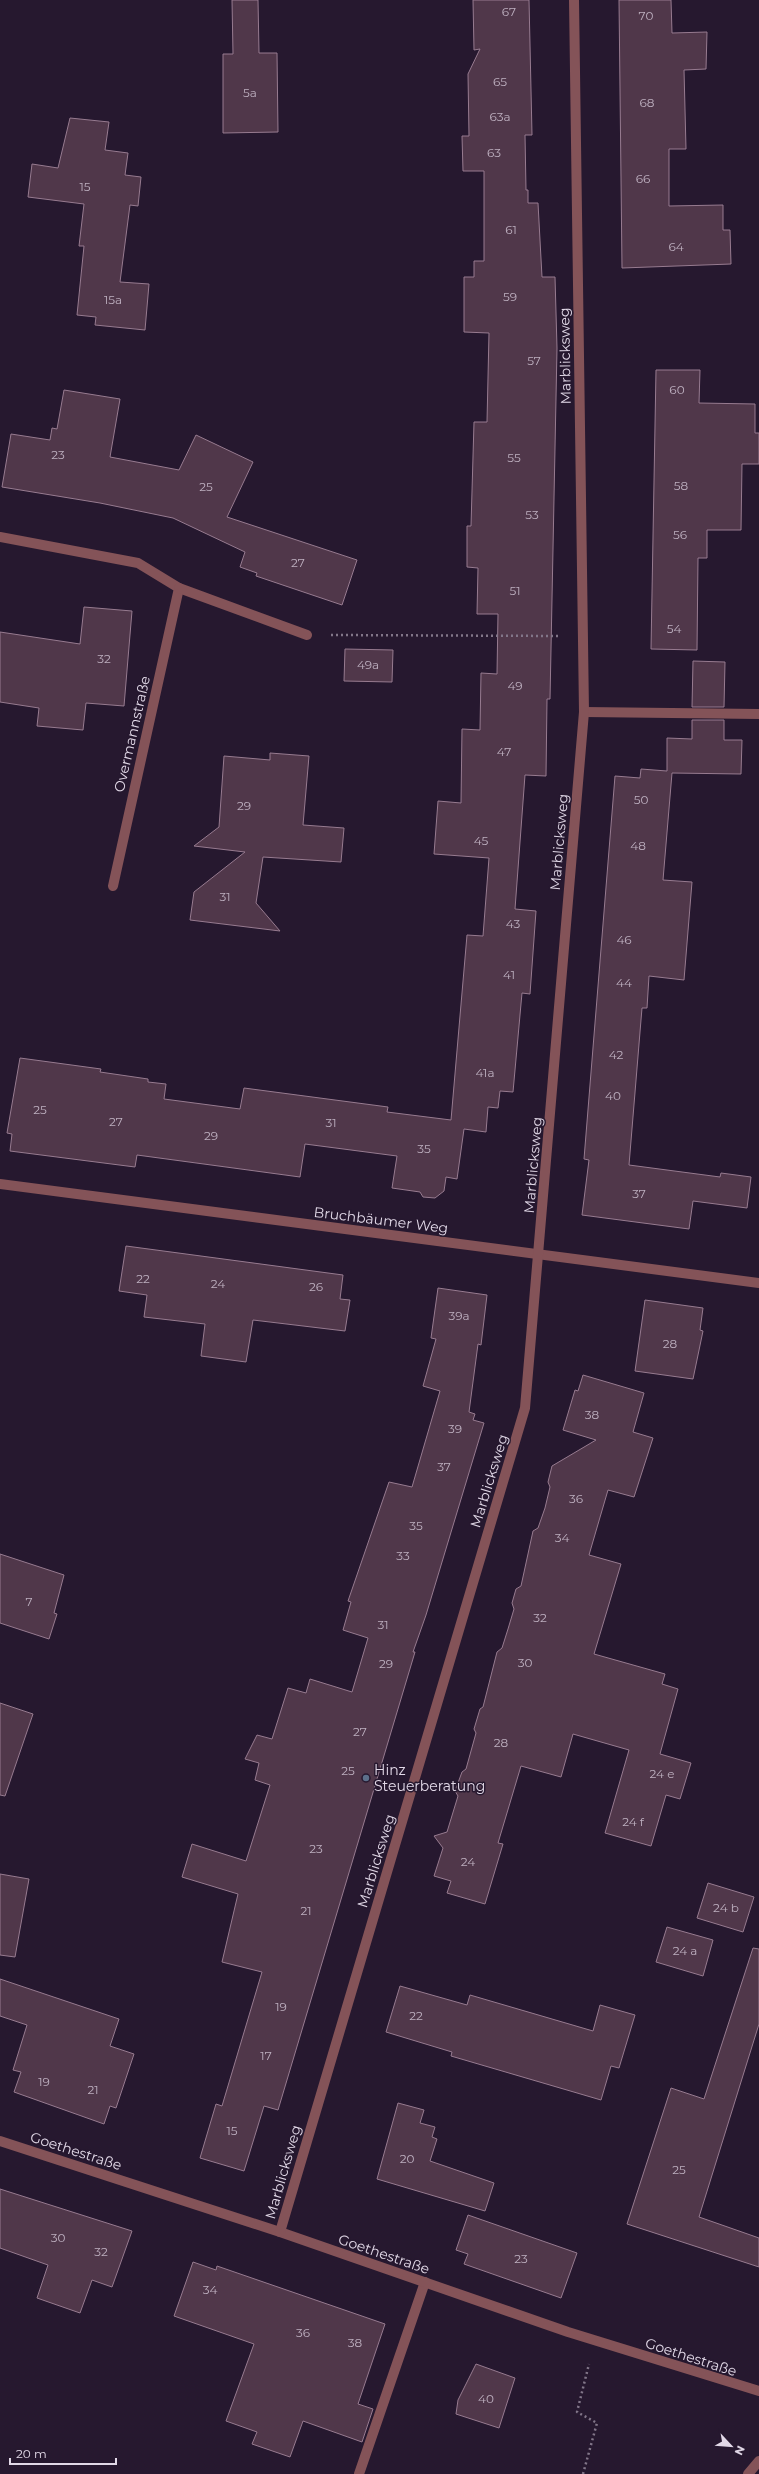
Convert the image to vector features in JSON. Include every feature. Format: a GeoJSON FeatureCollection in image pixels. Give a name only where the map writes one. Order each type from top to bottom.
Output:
{"type":"FeatureCollection","features":[{"type":"Feature","properties":{"kind":"street","name":"Marblicksweg"},"geometry":{"type":"LineString","coordinates":[[280,2232],[525,1408],[540,1255],[584,712],[574,0]]}},
{"type":"Feature","properties":{"kind":"street"},"geometry":{"type":"LineString","coordinates":[[0,537],[138,563],[179,588],[307,635]]}},
{"type":"Feature","properties":{"kind":"street","name":"Overmannstraße"},"geometry":{"type":"LineString","coordinates":[[113,886],[179,588]]}},
{"type":"Feature","properties":{"kind":"street"},"geometry":{"type":"LineString","coordinates":[[584,712],[759,714]]}},
{"type":"Feature","properties":{"kind":"street","name":"Bruchbäumer Weg"},"geometry":{"type":"LineString","coordinates":[[0,1184],[759,1283]]}},
{"type":"Feature","properties":{"kind":"street","name":"Goethestraße"},"geometry":{"type":"LineString","coordinates":[[0,2141],[280,2232],[594,2340],[759,2391]]}},
{"type":"Feature","properties":{"kind":"street"},"geometry":{"type":"LineString","coordinates":[[359,2474],[425,2282]]}},
{"type":"Feature","properties":{"kind":"street"},"geometry":{"type":"LineString","coordinates":[[748,2474],[759,2461]]}},
{"type":"Feature","properties":{"kind":"path"},"geometry":{"type":"LineString","coordinates":[[307,635],[582,636]]}},
{"type":"Feature","properties":{"kind":"path"},"geometry":{"type":"LineString","coordinates":[[583,2474],[597,2423],[577,2412],[594,2340]]}},
{"type":"Feature","properties":{"kind":"building"},"geometry":{"type":"Polygon","coordinates":[[[232,0],[258,0],[259,53],[277,53],[278,132],[223,133],[223,54],[233,54],[232,0]]]}},
{"type":"Feature","properties":{"kind":"building"},"geometry":{"type":"Polygon","coordinates":[[[473,0],[529,0],[532,135],[525,135],[526,190],[528,190],[528,203],[538,203],[542,277],[555,277],[557,348],[550,699],[547,699],[546,776],[525,775],[515,909],[536,911],[530,994],[522,993],[513,1092],[500,1091],[498,1108],[488,1107],[486,1132],[464,1129],[457,1179],[446,1177],[444,1191],[435,1198],[423,1197],[420,1192],[392,1188],[397,1156],[305,1144],[300,1177],[137,1155],[135,1167],[10,1151],[12,1134],[7,1133],[20,1058],[101,1069],[100,1072],[148,1079],[148,1082],[166,1084],[164,1099],[240,1109],[244,1088],[388,1107],[387,1112],[451,1120],[467,935],[483,936],[489,858],[434,854],[438,801],[461,803],[462,729],[480,730],[481,673],[497,674],[498,614],[477,614],[478,568],[467,567],[467,526],[471,526],[474,422],[487,422],[489,333],[464,332],[464,277],[474,277],[474,261],[484,261],[484,171],[463,171],[462,136],[469,136],[468,74],[480,49],[474,50],[473,0]]]}},
{"type":"Feature","properties":{"kind":"building"},"geometry":{"type":"Polygon","coordinates":[[[619,0],[671,0],[672,33],[707,32],[706,69],[684,70],[686,149],[669,149],[669,206],[723,205],[723,230],[730,230],[731,264],[622,268],[619,0]]]}},
{"type":"Feature","properties":{"kind":"building"},"geometry":{"type":"Polygon","coordinates":[[[70,118],[109,122],[105,150],[128,153],[125,175],[141,177],[138,206],[130,205],[120,282],[149,284],[145,330],[95,325],[96,317],[77,315],[84,246],[79,246],[84,204],[28,197],[32,164],[58,168],[70,118]]]}},
{"type":"Feature","properties":{"kind":"building"},"geometry":{"type":"Polygon","coordinates":[[[656,370],[700,370],[699,403],[755,404],[755,433],[759,433],[759,464],[742,464],[741,530],[707,530],[707,558],[698,558],[697,650],[651,649],[656,370]]]}},
{"type":"Feature","properties":{"kind":"building"},"geometry":{"type":"Polygon","coordinates":[[[64,390],[120,399],[110,457],[179,470],[196,435],[253,462],[227,517],[357,560],[342,605],[256,576],[257,573],[240,567],[245,552],[173,518],[100,503],[2,487],[11,434],[50,440],[52,428],[57,429],[64,390]]]}},
{"type":"Feature","properties":{"kind":"building"},"geometry":{"type":"Polygon","coordinates":[[[84,607],[132,611],[124,706],[86,703],[83,730],[37,726],[39,708],[0,702],[0,632],[80,644],[84,607]]]}},
{"type":"Feature","properties":{"kind":"building"},"geometry":{"type":"Polygon","coordinates":[[[345,649],[393,650],[392,682],[344,681],[345,649]]]}},
{"type":"Feature","properties":{"kind":"building"},"geometry":{"type":"Polygon","coordinates":[[[693,661],[725,662],[724,707],[692,707],[693,661]]]}},
{"type":"Feature","properties":{"kind":"building"},"geometry":{"type":"Polygon","coordinates":[[[692,720],[724,720],[724,740],[742,740],[741,774],[672,773],[663,880],[692,882],[684,980],[649,976],[647,1008],[642,1008],[629,1165],[720,1177],[721,1173],[751,1177],[747,1208],[693,1201],[689,1229],[582,1215],[589,1160],[584,1159],[615,776],[640,778],[641,769],[667,771],[667,738],[692,739],[692,720]]]}},
{"type":"Feature","properties":{"kind":"building"},"geometry":{"type":"Polygon","coordinates":[[[270,753],[309,756],[303,825],[344,828],[341,862],[263,857],[256,903],[280,931],[190,920],[194,892],[245,852],[194,846],[219,827],[224,756],[270,760],[270,753]]]}},
{"type":"Feature","properties":{"kind":"building"},"geometry":{"type":"Polygon","coordinates":[[[126,1246],[343,1275],[340,1299],[350,1300],[345,1331],[253,1320],[246,1362],[201,1356],[205,1324],[144,1317],[147,1295],[119,1291],[126,1246]]]}},
{"type":"Feature","properties":{"kind":"building"},"geometry":{"type":"Polygon","coordinates":[[[438,1288],[487,1295],[481,1345],[478,1344],[469,1412],[475,1414],[473,1420],[484,1423],[426,1615],[413,1652],[415,1652],[278,2110],[264,2106],[244,2171],[200,2158],[216,2104],[222,2106],[262,1972],[222,1962],[238,1894],[182,1877],[192,1844],[246,1861],[270,1785],[255,1780],[259,1763],[245,1759],[257,1735],[272,1739],[288,1688],[306,1693],[310,1679],[352,1692],[368,1638],[343,1630],[351,1602],[348,1601],[389,1482],[412,1487],[440,1391],[423,1386],[436,1339],[431,1338],[438,1288]]]}},
{"type":"Feature","properties":{"kind":"building"},"geometry":{"type":"Polygon","coordinates":[[[645,1300],[703,1308],[700,1330],[703,1331],[693,1379],[635,1371],[645,1300]]]}},
{"type":"Feature","properties":{"kind":"building"},"geometry":{"type":"Polygon","coordinates":[[[583,1375],[644,1393],[633,1432],[653,1438],[634,1497],[608,1490],[589,1555],[621,1564],[594,1654],[665,1674],[662,1684],[678,1689],[660,1754],[691,1763],[680,1799],[666,1795],[651,1846],[605,1833],[629,1750],[573,1734],[561,1777],[521,1766],[498,1843],[503,1844],[485,1904],[447,1893],[451,1881],[434,1876],[443,1848],[434,1836],[447,1832],[458,1796],[455,1791],[462,1772],[466,1769],[476,1733],[474,1729],[480,1709],[483,1707],[497,1652],[502,1648],[514,1609],[512,1603],[516,1589],[521,1586],[533,1531],[538,1528],[545,1508],[550,1487],[548,1482],[552,1466],[596,1440],[563,1430],[575,1390],[578,1391],[583,1375]]]}},
{"type":"Feature","properties":{"kind":"building"},"geometry":{"type":"Polygon","coordinates":[[[0,1554],[64,1575],[54,1613],[57,1614],[49,1639],[0,1623],[0,1554]]]}},
{"type":"Feature","properties":{"kind":"building"},"geometry":{"type":"Polygon","coordinates":[[[0,1703],[33,1714],[5,1796],[0,1795],[0,1703]]]}},
{"type":"Feature","properties":{"kind":"building"},"geometry":{"type":"Polygon","coordinates":[[[0,1874],[29,1879],[15,1957],[0,1955],[0,1874]]]}},
{"type":"Feature","properties":{"kind":"building"},"geometry":{"type":"Polygon","coordinates":[[[708,1883],[754,1897],[743,1932],[697,1918],[708,1883]]]}},
{"type":"Feature","properties":{"kind":"building"},"geometry":{"type":"Polygon","coordinates":[[[667,1927],[713,1940],[703,1976],[656,1962],[667,1927]]]}},
{"type":"Feature","properties":{"kind":"building"},"geometry":{"type":"Polygon","coordinates":[[[753,1948],[759,1949],[759,2024],[699,2217],[759,2238],[759,2267],[627,2224],[671,2088],[704,2099],[753,1948]]]}},
{"type":"Feature","properties":{"kind":"building"},"geometry":{"type":"Polygon","coordinates":[[[0,1979],[119,2019],[110,2046],[134,2054],[116,2108],[110,2106],[104,2124],[14,2092],[21,2072],[13,2070],[27,2025],[0,2016],[0,1979]]]}},
{"type":"Feature","properties":{"kind":"building"},"geometry":{"type":"Polygon","coordinates":[[[400,1986],[467,2005],[470,1995],[593,2031],[600,2005],[635,2015],[619,2068],[611,2066],[601,2100],[451,2056],[452,2052],[386,2032],[400,1986]]]}},
{"type":"Feature","properties":{"kind":"building"},"geometry":{"type":"Polygon","coordinates":[[[398,2103],[424,2110],[420,2123],[435,2127],[432,2137],[437,2139],[430,2161],[494,2183],[485,2211],[377,2179],[398,2103]]]}},
{"type":"Feature","properties":{"kind":"building"},"geometry":{"type":"Polygon","coordinates":[[[0,2189],[132,2231],[112,2287],[92,2280],[80,2313],[37,2298],[48,2265],[0,2248],[0,2189]]]}},
{"type":"Feature","properties":{"kind":"building"},"geometry":{"type":"Polygon","coordinates":[[[468,2215],[577,2253],[561,2298],[464,2264],[468,2254],[456,2250],[468,2215]]]}},
{"type":"Feature","properties":{"kind":"building"},"geometry":{"type":"Polygon","coordinates":[[[193,2262],[216,2270],[217,2266],[385,2324],[358,2404],[373,2409],[362,2442],[303,2421],[290,2457],[252,2444],[257,2432],[226,2421],[254,2344],[174,2316],[193,2262]]]}},
{"type":"Feature","properties":{"kind":"building"},"geometry":{"type":"Polygon","coordinates":[[[476,2364],[515,2378],[499,2428],[456,2414],[458,2400],[476,2364]]]}},
{"type":"Feature","properties":{"kind":"place","name":"Hinz Steuerberatung"},"geometry":{"type":"Point","coordinates":[366,1778]}}]}
